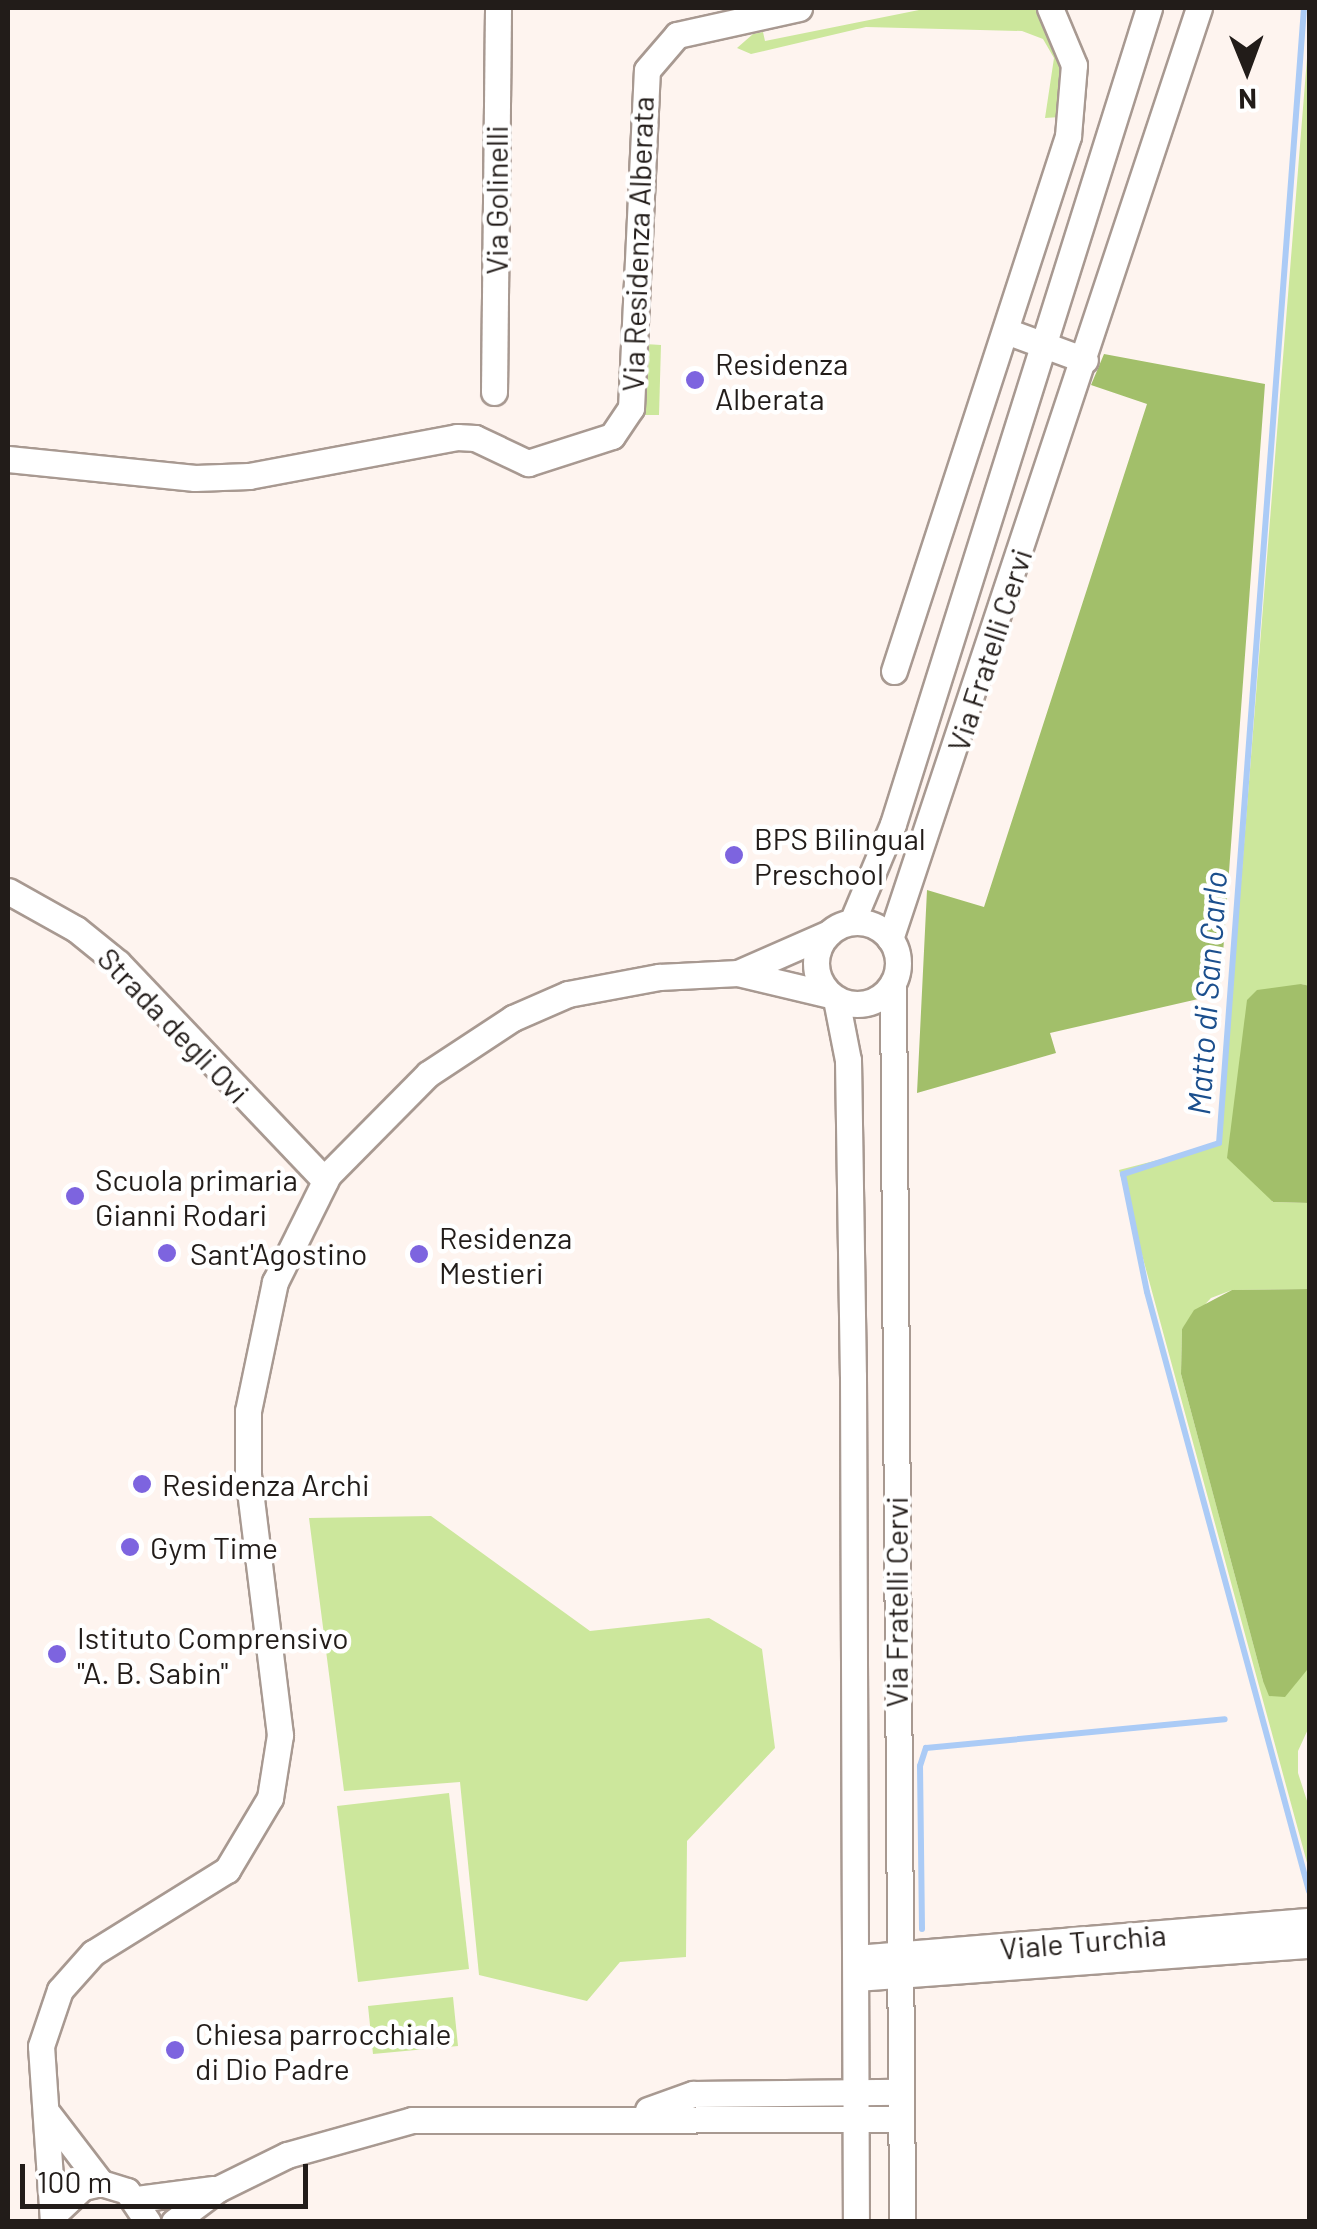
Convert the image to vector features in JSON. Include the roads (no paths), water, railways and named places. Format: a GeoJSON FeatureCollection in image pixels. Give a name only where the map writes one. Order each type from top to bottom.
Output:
{"type":"FeatureCollection","features":[{"type":"Feature","properties":{"kind":"street","name":"Via Golinelli"},"geometry":{"type":"LineString","coordinates":[[494,392],[498,8]]}},
{"type":"Feature","properties":{"kind":"street","name":"Via Residenza Alberata"},"geometry":{"type":"LineString","coordinates":[[8,459],[195,478],[249,476],[466,437],[528,462],[612,436],[628,419],[641,100],[653,58],[694,29],[800,8]]}},
{"type":"Feature","properties":{"kind":"street"},"geometry":{"type":"LineString","coordinates":[[894,672],[1006,331],[1074,108],[1072,52],[1050,8]]}},
{"type":"Feature","properties":{"kind":"street","name":"Via Fratelli Cervi"},"geometry":{"type":"LineString","coordinates":[[841,928],[892,824],[1149,8]]}},
{"type":"Feature","properties":{"kind":"street","name":"Via Fratelli Cervi"},"geometry":{"type":"LineString","coordinates":[[890,939],[1199,8]]}},
{"type":"Feature","properties":{"kind":"street"},"geometry":{"type":"LineString","coordinates":[[1006,331],[1085,360]]}},
{"type":"Feature","properties":{"kind":"street","name":"Via Fratelli Cervi"},"geometry":{"type":"LineString","coordinates":[[919,603],[957,620]]}},
{"type":"Feature","properties":{"kind":"street","name":"Strada degli Ovi"},"geometry":{"type":"LineString","coordinates":[[8,891],[76,929],[118,963],[325,1180]]}},
{"type":"Feature","properties":{"kind":"street"},"geometry":{"type":"LineString","coordinates":[[833,997],[816,964],[841,928]]}},
{"type":"Feature","properties":{"kind":"street"},"geometry":{"type":"LineString","coordinates":[[55,2216],[50,2115],[41,2046],[60,1990],[93,1953],[227,1870],[270,1798],[280,1734],[248,1476],[248,1411],[275,1282],[325,1180],[428,1074],[512,1018],[600,986],[738,974],[833,997],[874,1001],[892,983],[898,965],[890,939],[878,928],[841,928],[738,974]]}},
{"type":"Feature","properties":{"kind":"street","name":"Via Fratelli Cervi"},"geometry":{"type":"LineString","coordinates":[[892,983],[902,2222]]}},
{"type":"Feature","properties":{"kind":"street","name":"Via Fratelli Cervi"},"geometry":{"type":"LineString","coordinates":[[833,997],[848,1060],[856,2222]]}},
{"type":"Feature","properties":{"kind":"street","name":"Viale Turchia"},"geometry":{"type":"LineString","coordinates":[[900,1966],[1310,1922]]}},
{"type":"Feature","properties":{"kind":"street","name":"Viale Turchia"},"geometry":{"type":"LineString","coordinates":[[856,1968],[1310,1946]]}},
{"type":"Feature","properties":{"kind":"street"},"geometry":{"type":"LineString","coordinates":[[856,2106],[901,2092]]}},
{"type":"Feature","properties":{"kind":"street"},"geometry":{"type":"LineString","coordinates":[[50,2115],[101,2184],[143,2210],[218,2189],[326,2140],[412,2120],[629,2117],[693,2094],[856,2106],[900,2120]]}},
{"type":"Feature","properties":{"kind":"street"},"geometry":{"type":"LineString","coordinates":[[55,2216],[83,2186],[101,2184]]}},
{"type":"Feature","properties":{"kind":"street"},"geometry":{"type":"LineString","coordinates":[[174,2222],[218,2189]]}},
{"type":"Feature","properties":{"kind":"waterway","name":"Matto di San Carlo"},"geometry":{"type":"LineString","coordinates":[[1304,8],[1219,1143],[1123,1174],[1147,1292],[1309,1891]]}},
{"type":"Feature","properties":{"kind":"waterway"},"geometry":{"type":"LineString","coordinates":[[922,1929],[920,1766],[926,1748],[1225,1719]]}},
{"type":"Feature","properties":{"kind":"place","name":"Residenza Alberata"},"geometry":{"type":"Point","coordinates":[695,380]}},
{"type":"Feature","properties":{"kind":"place","name":"BPS Bilingual Preschool"},"geometry":{"type":"Point","coordinates":[734,855]}},
{"type":"Feature","properties":{"kind":"place","name":"Scuola primaria Gianni Rodari"},"geometry":{"type":"Point","coordinates":[75,1196]}},
{"type":"Feature","properties":{"kind":"place","name":"Sant'Agostino"},"geometry":{"type":"Point","coordinates":[167,1253]}},
{"type":"Feature","properties":{"kind":"place","name":"Residenza Mestieri"},"geometry":{"type":"Point","coordinates":[419,1254]}},
{"type":"Feature","properties":{"kind":"place","name":"Residenza Archi"},"geometry":{"type":"Point","coordinates":[142,1484]}},
{"type":"Feature","properties":{"kind":"place","name":"Gym Time"},"geometry":{"type":"Point","coordinates":[130,1547]}},
{"type":"Feature","properties":{"kind":"place","name":"Istituto Comprensivo \"A. B. Sabin\""},"geometry":{"type":"Point","coordinates":[57,1654]}},
{"type":"Feature","properties":{"kind":"place","name":"Chiesa parrocchiale di Dio Padre"},"geometry":{"type":"Point","coordinates":[175,2050]}}]}
